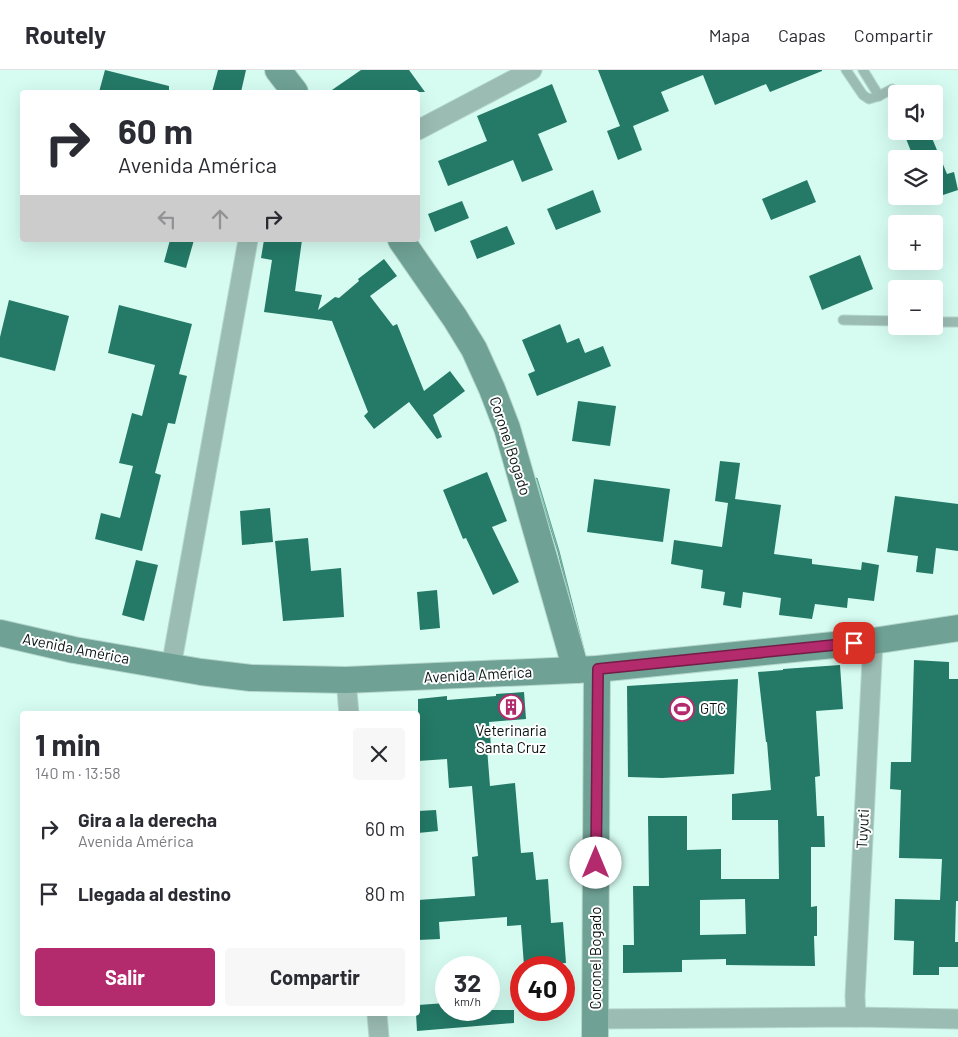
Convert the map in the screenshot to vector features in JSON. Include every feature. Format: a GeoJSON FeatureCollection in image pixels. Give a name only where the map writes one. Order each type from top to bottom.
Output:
{"type":"FeatureCollection","features":[{"type":"Feature","properties":{"kind":"main road"},"geometry":{"type":"LineString","coordinates":[[277,78],[292,90]]}},
{"type":"Feature","properties":{"kind":"main road","name":"Coronel Bogado"},"geometry":{"type":"LineString","coordinates":[[403,242],[474,349],[492,389],[507,428],[587,669],[595,1028]]}},
{"type":"Feature","properties":{"kind":"main road","name":"Avenida América"},"geometry":{"type":"LineString","coordinates":[[0,633],[74,650],[171,667],[251,678],[346,680],[587,669],[873,641],[958,628]]}},
{"type":"Feature","properties":{"kind":"street"},"geometry":{"type":"LineString","coordinates":[[420,129],[532,70]]}},
{"type":"Feature","properties":{"kind":"street"},"geometry":{"type":"LineString","coordinates":[[171,667],[248,242]]}},
{"type":"Feature","properties":{"kind":"street","name":"Tuyuti"},"geometry":{"type":"LineString","coordinates":[[856,1017],[855,996],[873,641]]}},
{"type":"Feature","properties":{"kind":"street"},"geometry":{"type":"LineString","coordinates":[[346,680],[349,711]]}},
{"type":"Feature","properties":{"kind":"street"},"geometry":{"type":"LineString","coordinates":[[377,1016],[379,1037]]}},
{"type":"Feature","properties":{"kind":"street"},"geometry":{"type":"LineString","coordinates":[[595,1028],[856,1017],[913,1028],[958,1018]]}},
{"type":"Feature","properties":{"kind":"lane"},"geometry":{"type":"LineString","coordinates":[[846,70],[863,95],[869,99],[888,91]]}},
{"type":"Feature","properties":{"kind":"lane"},"geometry":{"type":"LineString","coordinates":[[863,70],[879,96]]}},
{"type":"Feature","properties":{"kind":"lane"},"geometry":{"type":"LineString","coordinates":[[843,320],[888,321]]}},
{"type":"Feature","properties":{"kind":"lane"},"geometry":{"type":"LineString","coordinates":[[943,322],[958,322]]}},
{"type":"Feature","properties":{"kind":"shaded area"},"geometry":{"type":"Polygon","coordinates":[[[537,478],[559,551],[584,650],[582,650],[558,552],[535,479],[537,478]]]}},
{"type":"Feature","properties":{"kind":"building"},"geometry":{"type":"Polygon","coordinates":[[[105,70],[169,86],[169,90],[100,90],[105,70]]]}},
{"type":"Feature","properties":{"kind":"building"},"geometry":{"type":"Polygon","coordinates":[[[218,70],[246,70],[241,90],[213,90],[218,70]]]}},
{"type":"Feature","properties":{"kind":"building"},"geometry":{"type":"Polygon","coordinates":[[[361,70],[409,70],[425,92],[420,92],[420,90],[332,90],[361,70]]]}},
{"type":"Feature","properties":{"kind":"building"},"geometry":{"type":"Polygon","coordinates":[[[598,70],[822,71],[770,92],[766,84],[715,105],[703,75],[661,92],[669,111],[633,126],[642,150],[618,160],[607,131],[620,126],[598,70]]]}},
{"type":"Feature","properties":{"kind":"building"},"geometry":{"type":"Polygon","coordinates":[[[552,84],[567,122],[538,134],[553,170],[522,182],[513,160],[448,186],[438,161],[487,141],[477,116],[552,84]]]}},
{"type":"Feature","properties":{"kind":"building"},"geometry":{"type":"Polygon","coordinates":[[[907,140],[933,140],[937,150],[910,150],[907,140]]]}},
{"type":"Feature","properties":{"kind":"building"},"geometry":{"type":"Polygon","coordinates":[[[943,164],[947,174],[954,172],[958,190],[943,195],[943,164]]]}},
{"type":"Feature","properties":{"kind":"building"},"geometry":{"type":"Polygon","coordinates":[[[807,180],[816,202],[771,220],[762,199],[807,180]]]}},
{"type":"Feature","properties":{"kind":"building"},"geometry":{"type":"Polygon","coordinates":[[[593,190],[601,212],[556,230],[547,209],[593,190]]]}},
{"type":"Feature","properties":{"kind":"building"},"geometry":{"type":"Polygon","coordinates":[[[462,201],[469,218],[435,232],[428,214],[462,201]]]}},
{"type":"Feature","properties":{"kind":"building"},"geometry":{"type":"Polygon","coordinates":[[[507,226],[515,244],[477,259],[470,241],[507,226]]]}},
{"type":"Feature","properties":{"kind":"building"},"geometry":{"type":"Polygon","coordinates":[[[169,242],[193,242],[186,268],[164,262],[169,242]]]}},
{"type":"Feature","properties":{"kind":"building"},"geometry":{"type":"Polygon","coordinates":[[[264,242],[302,242],[295,291],[322,295],[318,310],[335,297],[339,298],[359,281],[358,279],[384,259],[397,276],[370,296],[393,326],[397,324],[424,391],[450,371],[465,391],[433,415],[442,437],[437,439],[409,402],[374,429],[364,416],[368,412],[332,321],[264,312],[272,260],[261,258],[264,242]]]}},
{"type":"Feature","properties":{"kind":"building"},"geometry":{"type":"Polygon","coordinates":[[[860,255],[873,289],[822,310],[809,276],[860,255]]]}},
{"type":"Feature","properties":{"kind":"building"},"geometry":{"type":"Polygon","coordinates":[[[9,300],[69,316],[55,371],[0,357],[0,337],[9,300]]]}},
{"type":"Feature","properties":{"kind":"building"},"geometry":{"type":"Polygon","coordinates":[[[119,305],[192,324],[179,374],[187,376],[175,424],[168,423],[155,473],[161,475],[142,551],[95,539],[101,513],[120,518],[133,466],[119,463],[132,413],[142,416],[155,365],[108,353],[119,305]]]}},
{"type":"Feature","properties":{"kind":"building"},"geometry":{"type":"Polygon","coordinates":[[[560,324],[567,343],[579,338],[585,353],[603,346],[611,366],[537,396],[528,374],[535,371],[522,340],[560,324]]]}},
{"type":"Feature","properties":{"kind":"building"},"geometry":{"type":"Polygon","coordinates":[[[578,401],[616,406],[610,446],[572,441],[578,401]]]}},
{"type":"Feature","properties":{"kind":"building"},"geometry":{"type":"Polygon","coordinates":[[[720,461],[740,463],[735,499],[781,505],[774,554],[812,559],[812,564],[861,570],[862,562],[879,565],[874,601],[848,598],[847,608],[815,604],[812,619],[779,615],[781,598],[743,592],[741,608],[723,605],[725,592],[701,588],[703,570],[671,564],[674,540],[722,547],[728,503],[715,501],[720,461]]]}},
{"type":"Feature","properties":{"kind":"building"},"geometry":{"type":"Polygon","coordinates":[[[487,472],[507,521],[492,527],[519,582],[493,595],[466,538],[463,539],[443,490],[487,472]]]}},
{"type":"Feature","properties":{"kind":"building"},"geometry":{"type":"Polygon","coordinates":[[[594,479],[670,489],[663,542],[587,532],[594,479]]]}},
{"type":"Feature","properties":{"kind":"building"},"geometry":{"type":"Polygon","coordinates":[[[895,496],[958,504],[958,551],[936,548],[933,574],[916,572],[918,556],[887,552],[895,496]]]}},
{"type":"Feature","properties":{"kind":"building"},"geometry":{"type":"Polygon","coordinates":[[[270,508],[273,542],[242,545],[240,511],[270,508]]]}},
{"type":"Feature","properties":{"kind":"building"},"geometry":{"type":"Polygon","coordinates":[[[308,538],[311,571],[341,568],[344,617],[283,621],[275,541],[308,538]]]}},
{"type":"Feature","properties":{"kind":"building"},"geometry":{"type":"Polygon","coordinates":[[[136,560],[158,565],[144,621],[122,615],[136,560]]]}},
{"type":"Feature","properties":{"kind":"building"},"geometry":{"type":"Polygon","coordinates":[[[437,590],[440,628],[420,630],[417,592],[437,590]]]}},
{"type":"Feature","properties":{"kind":"building"},"geometry":{"type":"Polygon","coordinates":[[[914,660],[949,662],[949,679],[958,679],[958,901],[956,901],[955,942],[958,942],[958,967],[939,967],[939,975],[913,975],[914,941],[894,940],[895,899],[940,900],[942,859],[899,858],[901,790],[890,789],[891,762],[911,762],[914,660]]]}},
{"type":"Feature","properties":{"kind":"building"},"geometry":{"type":"Polygon","coordinates":[[[840,665],[843,709],[816,711],[820,776],[815,777],[817,816],[824,816],[825,847],[811,847],[811,907],[817,906],[817,936],[814,936],[815,966],[726,965],[726,959],[682,960],[682,972],[623,973],[623,945],[634,945],[633,886],[649,886],[648,816],[687,816],[687,850],[721,849],[721,879],[779,879],[778,820],[732,820],[732,794],[771,790],[758,672],[840,665]],[[745,899],[700,900],[700,935],[746,934],[745,899]]]}},
{"type":"Feature","properties":{"kind":"building","name":"GTC"},"geometry":{"type":"Polygon","coordinates":[[[738,679],[734,774],[662,778],[628,777],[627,686],[738,679]]]}},
{"type":"Feature","properties":{"kind":"building"},"geometry":{"type":"Polygon","coordinates":[[[524,692],[526,719],[489,722],[491,747],[487,748],[490,786],[515,783],[521,853],[533,852],[536,880],[548,879],[551,923],[563,922],[565,956],[523,956],[521,925],[507,926],[507,917],[439,922],[440,939],[420,940],[420,900],[475,896],[472,857],[478,856],[472,786],[449,788],[447,759],[420,761],[420,711],[418,711],[418,699],[447,696],[447,700],[496,696],[496,694],[524,692]]]}},
{"type":"Feature","properties":{"kind":"building"},"geometry":{"type":"Polygon","coordinates":[[[436,810],[438,831],[420,833],[420,811],[436,810]]]}},
{"type":"Feature","properties":{"kind":"building"},"geometry":{"type":"Polygon","coordinates":[[[435,1004],[435,1021],[500,1021],[500,1010],[510,1010],[510,1021],[514,1021],[514,1023],[417,1031],[416,1016],[420,1016],[420,1005],[435,1004]]]}},
{"type":"Feature","properties":{"kind":"place","name":"Veterinaria Santa Cruz"},"geometry":{"type":"Point","coordinates":[511,707]}},
{"type":"Feature","properties":{"kind":"place","name":"GTC"},"geometry":{"type":"Point","coordinates":[682,709]}},
{"type":"Feature","properties":{"kind":"route"},"geometry":{"type":"LineString","coordinates":[[596,863],[598,669],[854,643]]}}]}
